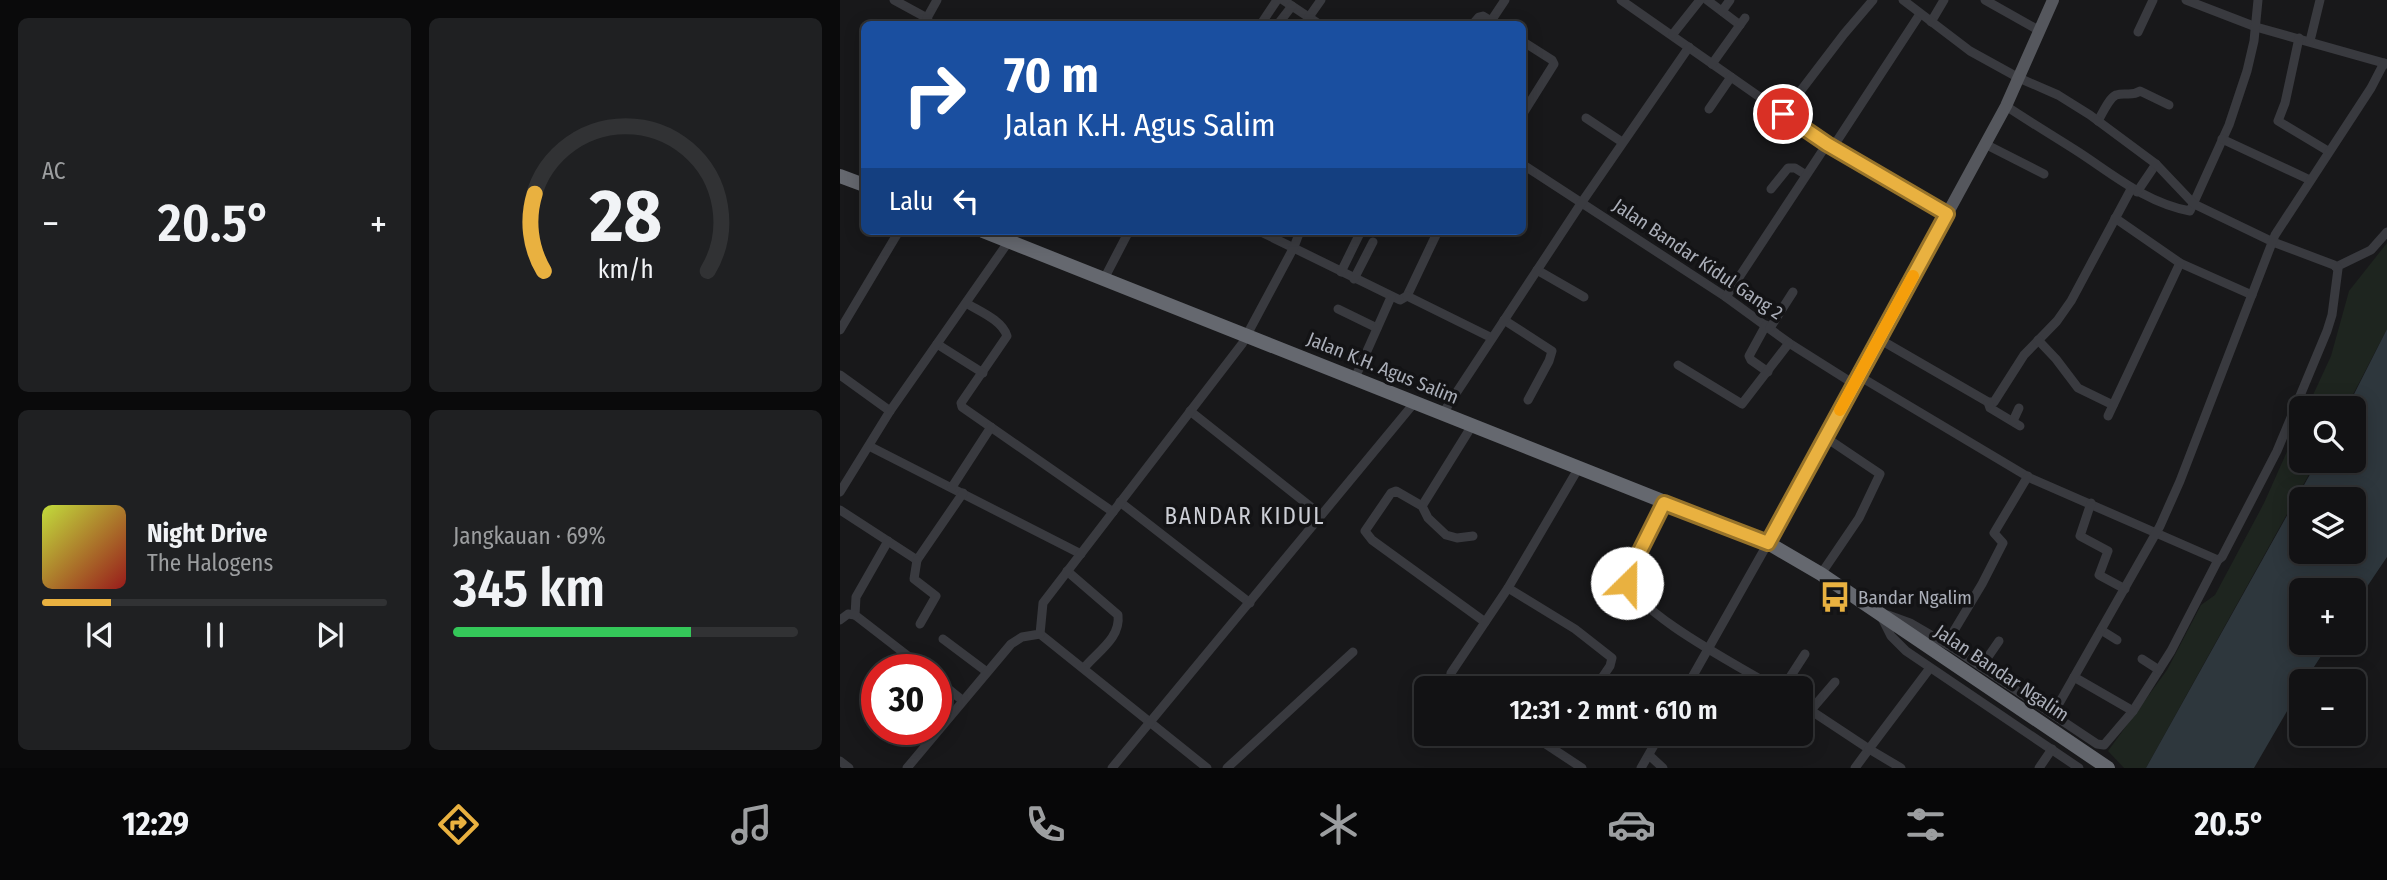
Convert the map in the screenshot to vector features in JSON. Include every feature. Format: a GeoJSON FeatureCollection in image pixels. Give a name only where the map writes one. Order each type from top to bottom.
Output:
{"type":"FeatureCollection","features":[{"type":"Feature","properties":{"kind":"highway"},"geometry":{"type":"LineString","coordinates":[[840,176],[861,183]]}},
{"type":"Feature","properties":{"kind":"highway","name":"Jalan K.H. Agus Salim"},"geometry":{"type":"LineString","coordinates":[[994,235],[1768,543]]}},
{"type":"Feature","properties":{"kind":"highway","name":"Jalan Bandar Ngalim"},"geometry":{"type":"LineString","coordinates":[[1768,543],[1821,574],[2108,768]]}},
{"type":"Feature","properties":{"kind":"main road"},"geometry":{"type":"LineString","coordinates":[[1768,543],[2006,106],[2053,0]]}},
{"type":"Feature","properties":{"kind":"street"},"geometry":{"type":"LineString","coordinates":[[894,0],[928,21],[937,0]]}},
{"type":"Feature","properties":{"kind":"street"},"geometry":{"type":"LineString","coordinates":[[1263,21],[1277,0]]}},
{"type":"Feature","properties":{"kind":"street"},"geometry":{"type":"LineString","coordinates":[[1309,17],[1321,0]]}},
{"type":"Feature","properties":{"kind":"street"},"geometry":{"type":"LineString","coordinates":[[1495,21],[1505,0]]}},
{"type":"Feature","properties":{"kind":"street"},"geometry":{"type":"LineString","coordinates":[[1621,0],[1633,3],[1712,64],[1830,145],[1947,214]]}},
{"type":"Feature","properties":{"kind":"street"},"geometry":{"type":"LineString","coordinates":[[1672,34],[1700,0]]}},
{"type":"Feature","properties":{"kind":"street"},"geometry":{"type":"LineString","coordinates":[[1707,0],[1743,22],[1712,64]]}},
{"type":"Feature","properties":{"kind":"street"},"geometry":{"type":"LineString","coordinates":[[1722,11],[1730,0]]}},
{"type":"Feature","properties":{"kind":"street"},"geometry":{"type":"LineString","coordinates":[[1783,114],[1836,43],[1873,0]]}},
{"type":"Feature","properties":{"kind":"street"},"geometry":{"type":"LineString","coordinates":[[1903,0],[1970,51],[2019,78],[2058,95],[2098,121],[2156,164],[2194,204],[2273,242],[2336,267],[2371,250],[2387,232]]}},
{"type":"Feature","properties":{"kind":"street"},"geometry":{"type":"LineString","coordinates":[[1931,22],[1944,0]]}},
{"type":"Feature","properties":{"kind":"street"},"geometry":{"type":"LineString","coordinates":[[1985,0],[2040,31]]}},
{"type":"Feature","properties":{"kind":"street"},"geometry":{"type":"LineString","coordinates":[[2138,32],[2153,0]]}},
{"type":"Feature","properties":{"kind":"street"},"geometry":{"type":"LineString","coordinates":[[2053,714],[2156,533],[2180,481],[2273,242],[2386,63],[2256,27],[2186,0]]}},
{"type":"Feature","properties":{"kind":"street"},"geometry":{"type":"LineString","coordinates":[[2006,106],[2134,190],[2170,206],[2189,211],[2222,139],[2247,71],[2256,27],[2258,0]]}},
{"type":"Feature","properties":{"kind":"street"},"geometry":{"type":"LineString","coordinates":[[2310,41],[2320,0]]}},
{"type":"Feature","properties":{"kind":"street"},"geometry":{"type":"LineString","coordinates":[[1279,21],[1287,3],[1315,21]]}},
{"type":"Feature","properties":{"kind":"street"},"geometry":{"type":"LineString","coordinates":[[1726,297],[1806,175],[1830,145],[1920,14]]}},
{"type":"Feature","properties":{"kind":"street"},"geometry":{"type":"LineString","coordinates":[[1476,21],[1483,16],[1491,21]]}},
{"type":"Feature","properties":{"kind":"street"},"geometry":{"type":"LineString","coordinates":[[2299,38],[2285,103],[2278,121],[2328,151]]}},
{"type":"Feature","properties":{"kind":"street"},"geometry":{"type":"LineString","coordinates":[[1526,44],[1554,64],[1526,110]]}},
{"type":"Feature","properties":{"kind":"street"},"geometry":{"type":"LineString","coordinates":[[1443,413],[1622,142],[1689,47]]}},
{"type":"Feature","properties":{"kind":"street"},"geometry":{"type":"LineString","coordinates":[[1709,108],[1731,77]]}},
{"type":"Feature","properties":{"kind":"street"},"geometry":{"type":"LineString","coordinates":[[2098,121],[2117,95],[2133,96],[2140,91],[2169,104]]}},
{"type":"Feature","properties":{"kind":"street"},"geometry":{"type":"LineString","coordinates":[[1586,118],[1622,142]]}},
{"type":"Feature","properties":{"kind":"street"},"geometry":{"type":"LineString","coordinates":[[2222,139],[2310,180]]}},
{"type":"Feature","properties":{"kind":"street"},"geometry":{"type":"LineString","coordinates":[[1985,144],[2044,174]]}},
{"type":"Feature","properties":{"kind":"street"},"geometry":{"type":"LineString","coordinates":[[1879,339],[1988,402],[1994,402],[2024,355],[2057,321],[2071,301],[2115,218],[2156,164]]}},
{"type":"Feature","properties":{"kind":"street","name":"Jalan Bandar Kidul Gang 2"},"geometry":{"type":"LineString","coordinates":[[1526,167],[1726,297],[1789,343],[2028,476],[2218,560]]}},
{"type":"Feature","properties":{"kind":"street"},"geometry":{"type":"LineString","coordinates":[[1771,189],[1788,167],[1806,175]]}},
{"type":"Feature","properties":{"kind":"street"},"geometry":{"type":"LineString","coordinates":[[2115,218],[2180,263],[2252,295]]}},
{"type":"Feature","properties":{"kind":"street"},"geometry":{"type":"LineString","coordinates":[[840,331],[897,235]]}},
{"type":"Feature","properties":{"kind":"street"},"geometry":{"type":"LineString","coordinates":[[1104,279],[1127,235]]}},
{"type":"Feature","properties":{"kind":"street"},"geometry":{"type":"LineString","coordinates":[[1268,235],[1401,300],[1408,296],[1436,235]]}},
{"type":"Feature","properties":{"kind":"street"},"geometry":{"type":"LineString","coordinates":[[1040,634],[1041,608],[1247,336],[1298,235]]}},
{"type":"Feature","properties":{"kind":"street"},"geometry":{"type":"LineString","coordinates":[[1341,272],[1359,235]]}},
{"type":"Feature","properties":{"kind":"street"},"geometry":{"type":"LineString","coordinates":[[840,492],[890,411],[1009,241]]}},
{"type":"Feature","properties":{"kind":"street"},"geometry":{"type":"LineString","coordinates":[[1354,279],[1373,242]]}},
{"type":"Feature","properties":{"kind":"street"},"geometry":{"type":"LineString","coordinates":[[2108,416],[2180,263]]}},
{"type":"Feature","properties":{"kind":"street"},"geometry":{"type":"LineString","coordinates":[[1880,614],[1895,616],[1910,623],[2097,744],[2106,743],[2133,711],[2159,670],[2277,451],[2327,331],[2336,292],[2336,267]]}},
{"type":"Feature","properties":{"kind":"street"},"geometry":{"type":"LineString","coordinates":[[1537,270],[1584,297]]}},
{"type":"Feature","properties":{"kind":"street"},"geometry":{"type":"LineString","coordinates":[[1768,372],[1749,356],[1793,292]]}},
{"type":"Feature","properties":{"kind":"street"},"geometry":{"type":"LineString","coordinates":[[1408,296],[1492,338]]}},
{"type":"Feature","properties":{"kind":"street"},"geometry":{"type":"LineString","coordinates":[[1354,377],[1391,297]]}},
{"type":"Feature","properties":{"kind":"street"},"geometry":{"type":"LineString","coordinates":[[965,303],[998,323],[1007,336],[961,403],[962,407],[1113,512]]}},
{"type":"Feature","properties":{"kind":"street"},"geometry":{"type":"LineString","coordinates":[[1338,309],[1377,328]]}},
{"type":"Feature","properties":{"kind":"street"},"geometry":{"type":"LineString","coordinates":[[1504,320],[1552,351],[1528,400]]}},
{"type":"Feature","properties":{"kind":"street"},"geometry":{"type":"LineString","coordinates":[[2038,340],[2078,388],[2113,405]]}},
{"type":"Feature","properties":{"kind":"street"},"geometry":{"type":"LineString","coordinates":[[1678,365],[1740,404],[1745,402],[1789,343]]}},
{"type":"Feature","properties":{"kind":"street"},"geometry":{"type":"LineString","coordinates":[[937,344],[983,373]]}},
{"type":"Feature","properties":{"kind":"street"},"geometry":{"type":"LineString","coordinates":[[840,375],[890,411]]}},
{"type":"Feature","properties":{"kind":"street"},"geometry":{"type":"LineString","coordinates":[[1112,768],[1415,402]]}},
{"type":"Feature","properties":{"kind":"street"},"geometry":{"type":"LineString","coordinates":[[1988,402],[1989,408],[2017,424],[2020,408]]}},
{"type":"Feature","properties":{"kind":"street"},"geometry":{"type":"LineString","coordinates":[[1190,411],[1321,515]]}},
{"type":"Feature","properties":{"kind":"street"},"geometry":{"type":"LineString","coordinates":[[1422,506],[1473,424]]}},
{"type":"Feature","properties":{"kind":"street"},"geometry":{"type":"LineString","coordinates":[[952,487],[991,426]]}},
{"type":"Feature","properties":{"kind":"street"},"geometry":{"type":"LineString","coordinates":[[1821,574],[1855,525],[1880,474],[1825,437]]}},
{"type":"Feature","properties":{"kind":"street"},"geometry":{"type":"LineString","coordinates":[[869,446],[1080,554]]}},
{"type":"Feature","properties":{"kind":"street"},"geometry":{"type":"LineString","coordinates":[[1450,676],[1508,588],[1578,469]]}},
{"type":"Feature","properties":{"kind":"street"},"geometry":{"type":"LineString","coordinates":[[1946,644],[2003,543],[1994,533],[2028,476]]}},
{"type":"Feature","properties":{"kind":"street"},"geometry":{"type":"LineString","coordinates":[[1473,536],[1457,538],[1446,535],[1427,518],[1422,506],[1394,491],[1365,529],[1366,533],[1485,622]]}},
{"type":"Feature","properties":{"kind":"street"},"geometry":{"type":"LineString","coordinates":[[920,624],[936,596],[914,579],[917,560],[963,493]]}},
{"type":"Feature","properties":{"kind":"street"},"geometry":{"type":"LineString","coordinates":[[1120,502],[1250,603]]}},
{"type":"Feature","properties":{"kind":"street"},"geometry":{"type":"LineString","coordinates":[[1664,503],[1626,579],[1627,583],[1653,613],[1755,676]]}},
{"type":"Feature","properties":{"kind":"street"},"geometry":{"type":"LineString","coordinates":[[2091,503],[2080,536],[2108,551],[2099,575],[2125,589]]}},
{"type":"Feature","properties":{"kind":"street"},"geometry":{"type":"LineString","coordinates":[[840,510],[917,560]]}},
{"type":"Feature","properties":{"kind":"street"},"geometry":{"type":"LineString","coordinates":[[855,615],[856,597],[888,541]]}},
{"type":"Feature","properties":{"kind":"street"},"geometry":{"type":"LineString","coordinates":[[1693,676],[1768,543]]}},
{"type":"Feature","properties":{"kind":"street"},"geometry":{"type":"LineString","coordinates":[[1067,571],[1118,615],[1119,625],[1114,636],[1084,668]]}},
{"type":"Feature","properties":{"kind":"street"},"geometry":{"type":"LineString","coordinates":[[1508,588],[1576,629],[1612,658],[1602,676]]}},
{"type":"Feature","properties":{"kind":"street"},"geometry":{"type":"LineString","coordinates":[[840,620],[848,614],[855,615],[905,654]]}},
{"type":"Feature","properties":{"kind":"street"},"geometry":{"type":"LineString","coordinates":[[1880,614],[1896,642],[1930,668],[2079,768]]}},
{"type":"Feature","properties":{"kind":"street"},"geometry":{"type":"LineString","coordinates":[[2101,630],[2117,640]]}},
{"type":"Feature","properties":{"kind":"street"},"geometry":{"type":"LineString","coordinates":[[906,768],[1016,639],[1040,634],[1152,721],[1207,768]]}},
{"type":"Feature","properties":{"kind":"street"},"geometry":{"type":"LineString","coordinates":[[943,639],[987,672]]}},
{"type":"Feature","properties":{"kind":"street"},"geometry":{"type":"LineString","coordinates":[[1981,667],[1999,641]]}},
{"type":"Feature","properties":{"kind":"street"},"geometry":{"type":"LineString","coordinates":[[1227,768],[1353,652]]}},
{"type":"Feature","properties":{"kind":"street"},"geometry":{"type":"LineString","coordinates":[[1791,676],[1805,654]]}},
{"type":"Feature","properties":{"kind":"street"},"geometry":{"type":"LineString","coordinates":[[2142,659],[2159,670]]}},
{"type":"Feature","properties":{"kind":"street"},"geometry":{"type":"LineString","coordinates":[[1855,768],[1930,668]]}},
{"type":"Feature","properties":{"kind":"street"},"geometry":{"type":"LineString","coordinates":[[2074,677],[2133,711]]}},
{"type":"Feature","properties":{"kind":"street"},"geometry":{"type":"LineString","coordinates":[[1813,708],[1835,682]]}},
{"type":"Feature","properties":{"kind":"street"},"geometry":{"type":"LineString","coordinates":[[952,692],[962,700]]}},
{"type":"Feature","properties":{"kind":"street"},"geometry":{"type":"LineString","coordinates":[[1813,711],[1901,768]]}},
{"type":"Feature","properties":{"kind":"street"},"geometry":{"type":"LineString","coordinates":[[1548,746],[1582,768]]}},
{"type":"Feature","properties":{"kind":"street"},"geometry":{"type":"LineString","coordinates":[[1641,768],[1653,746]]}},
{"type":"Feature","properties":{"kind":"street"},"geometry":{"type":"LineString","coordinates":[[2039,768],[2052,749]]}},
{"type":"Feature","properties":{"kind":"street"},"geometry":{"type":"LineString","coordinates":[[1648,755],[1662,768]]}},
{"type":"Feature","properties":{"kind":"street"},"geometry":{"type":"LineString","coordinates":[[840,761],[849,768]]}},
{"type":"Feature","properties":{"kind":"shaded area"},"geometry":{"type":"Polygon","coordinates":[[[2387,243],[2387,329],[2352,396],[2313,396],[2331,356],[2349,291],[2387,243]]]}},
{"type":"Feature","properties":{"kind":"shaded area"},"geometry":{"type":"Polygon","coordinates":[[[2387,329],[2387,557],[2366,588],[2366,578],[2289,578],[2289,655],[2322,655],[2313,669],[2289,669],[2289,708],[2254,768],[2146,768],[2289,512],[2289,564],[2366,564],[2366,487],[2303,487],[2311,473],[2366,473],[2366,396],[2353,396],[2387,329]]]}},
{"type":"Feature","properties":{"kind":"shaded area"},"geometry":{"type":"Polygon","coordinates":[[[2289,447],[2289,473],[2310,473],[2302,487],[2289,487],[2289,510],[2146,768],[2124,768],[2108,751],[2167,670],[2201,605],[2215,595],[2264,503],[2289,447]]]}},
{"type":"Feature","properties":{"kind":"slow traffic"},"geometry":{"type":"LineString","coordinates":[[1840,410],[1913,276]]}},
{"type":"Feature","properties":{"kind":"place","name":"Bandar Ngalim"},"geometry":{"type":"Point","coordinates":[1835,597]}},
{"type":"Feature","properties":{"kind":"district","name":"BANDAR KIDUL"},"geometry":{"type":"Point","coordinates":[1245,516]}},
{"type":"Feature","properties":{"kind":"route"},"geometry":{"type":"LineString","coordinates":[[1627,583],[1626,579],[1664,503],[1768,543],[1947,214],[1827,144],[1783,114]]}}]}
